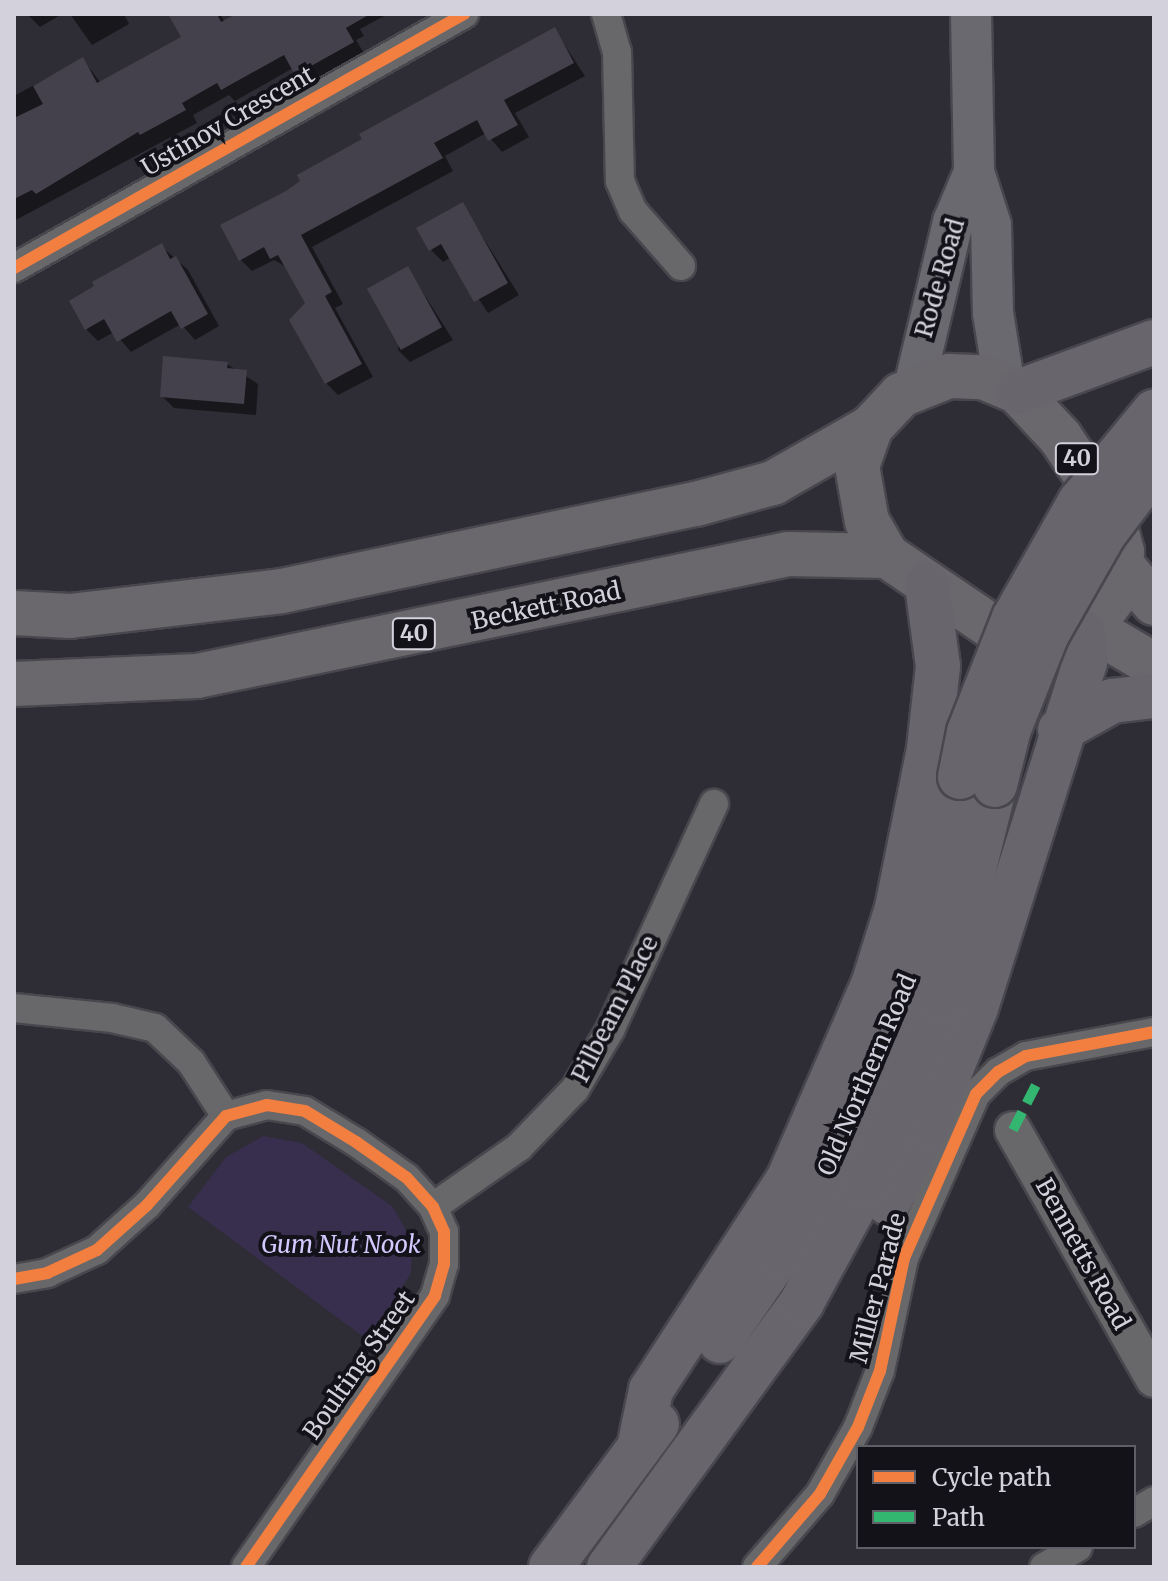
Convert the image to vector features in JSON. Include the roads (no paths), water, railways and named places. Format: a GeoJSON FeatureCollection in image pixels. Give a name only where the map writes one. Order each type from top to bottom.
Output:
{"type":"FeatureCollection","features":[{"type":"Feature","properties":{"kind":"highway"},"geometry":{"type":"LineString","coordinates":[[1011,387],[1154,342]]}},
{"type":"Feature","properties":{"kind":"highway","name":"Old Northern Road"},"geometry":{"type":"LineString","coordinates":[[609,1567],[802,1302],[887,1140],[959,945],[977,781],[969,732],[1014,618],[1080,502],[1154,412]]}},
{"type":"Feature","properties":{"kind":"highway","name":"Old Northern Road"},"geometry":{"type":"LineString","coordinates":[[551,1567],[780,1254],[852,1124],[908,985],[977,781],[1009,729],[1047,634],[1104,534],[1154,468]]}},
{"type":"Feature","properties":{"kind":"highway"},"geometry":{"type":"LineString","coordinates":[[1121,552],[1154,504]]}},
{"type":"Feature","properties":{"kind":"highway"},"geometry":{"type":"LineString","coordinates":[[639,1448],[651,1390],[788,1180],[874,982],[897,908],[929,749],[938,666],[927,585]]}},
{"type":"Feature","properties":{"kind":"highway"},"geometry":{"type":"LineString","coordinates":[[763,1359],[811,1323],[901,1182],[928,1126],[989,970],[1060,730],[1085,662],[1087,630]]}},
{"type":"Feature","properties":{"kind":"highway"},"geometry":{"type":"LineString","coordinates":[[1060,730],[1112,701],[1154,696]]}},
{"type":"Feature","properties":{"kind":"main road","name":"Rode Road"},"geometry":{"type":"LineString","coordinates":[[971,14],[974,172],[991,225],[993,313],[1011,387]]}},
{"type":"Feature","properties":{"kind":"main road","name":"Rode Road"},"geometry":{"type":"LineString","coordinates":[[914,387],[953,222],[974,172]]}},
{"type":"Feature","properties":{"kind":"main road"},"geometry":{"type":"LineString","coordinates":[[14,613],[70,616],[282,591],[696,504],[773,483],[871,427],[914,387],[949,376],[1011,387]]}},
{"type":"Feature","properties":{"kind":"main road","name":"40"},"geometry":{"type":"LineString","coordinates":[[1011,387],[1081,465],[1121,552],[1154,603]]}},
{"type":"Feature","properties":{"kind":"main road"},"geometry":{"type":"LineString","coordinates":[[871,427],[857,466],[856,485],[867,522],[887,556],[1013,639],[1045,645],[1087,630],[1111,605],[1121,552]]}},
{"type":"Feature","properties":{"kind":"main road","name":"Beckett Road"},"geometry":{"type":"LineString","coordinates":[[14,684],[197,676],[788,554],[887,556]]}},
{"type":"Feature","properties":{"kind":"main road"},"geometry":{"type":"LineString","coordinates":[[1087,630],[1154,665]]}},
{"type":"Feature","properties":{"kind":"street","name":"Ustinov Crescent"},"geometry":{"type":"LineString","coordinates":[[14,268],[464,14]]}},
{"type":"Feature","properties":{"kind":"street"},"geometry":{"type":"LineString","coordinates":[[606,14],[617,52],[620,181],[639,218],[681,266]]}},
{"type":"Feature","properties":{"kind":"street","name":"Pilbeam Place"},"geometry":{"type":"LineString","coordinates":[[433,1207],[519,1147],[575,1089],[610,1030],[714,804]]}},
{"type":"Feature","properties":{"kind":"street"},"geometry":{"type":"LineString","coordinates":[[14,1008],[112,1018],[155,1028],[191,1062],[226,1116],[147,1205],[97,1250],[47,1273],[14,1279]]}},
{"type":"Feature","properties":{"kind":"street","name":"Miller Parade"},"geometry":{"type":"LineString","coordinates":[[757,1567],[820,1494],[858,1427],[880,1371],[904,1258],[976,1094],[998,1072],[1026,1056],[1154,1032]]}},
{"type":"Feature","properties":{"kind":"street","name":"Boulting Street"},"geometry":{"type":"LineString","coordinates":[[226,1116],[267,1105],[305,1111],[407,1178],[433,1207],[444,1232],[444,1264],[435,1296],[246,1567]]}},
{"type":"Feature","properties":{"kind":"street","name":"Bennetts Road"},"geometry":{"type":"LineString","coordinates":[[1013,1130],[1154,1379]]}},
{"type":"Feature","properties":{"kind":"street"},"geometry":{"type":"LineString","coordinates":[[1136,1512],[1154,1501]]}},
{"type":"Feature","properties":{"kind":"street"},"geometry":{"type":"LineString","coordinates":[[1044,1567],[1075,1549]]}},
{"type":"Feature","properties":{"kind":"park label","name":"Gum Nut Nook"},"geometry":{"type":"Point","coordinates":[341,1245]}}]}
